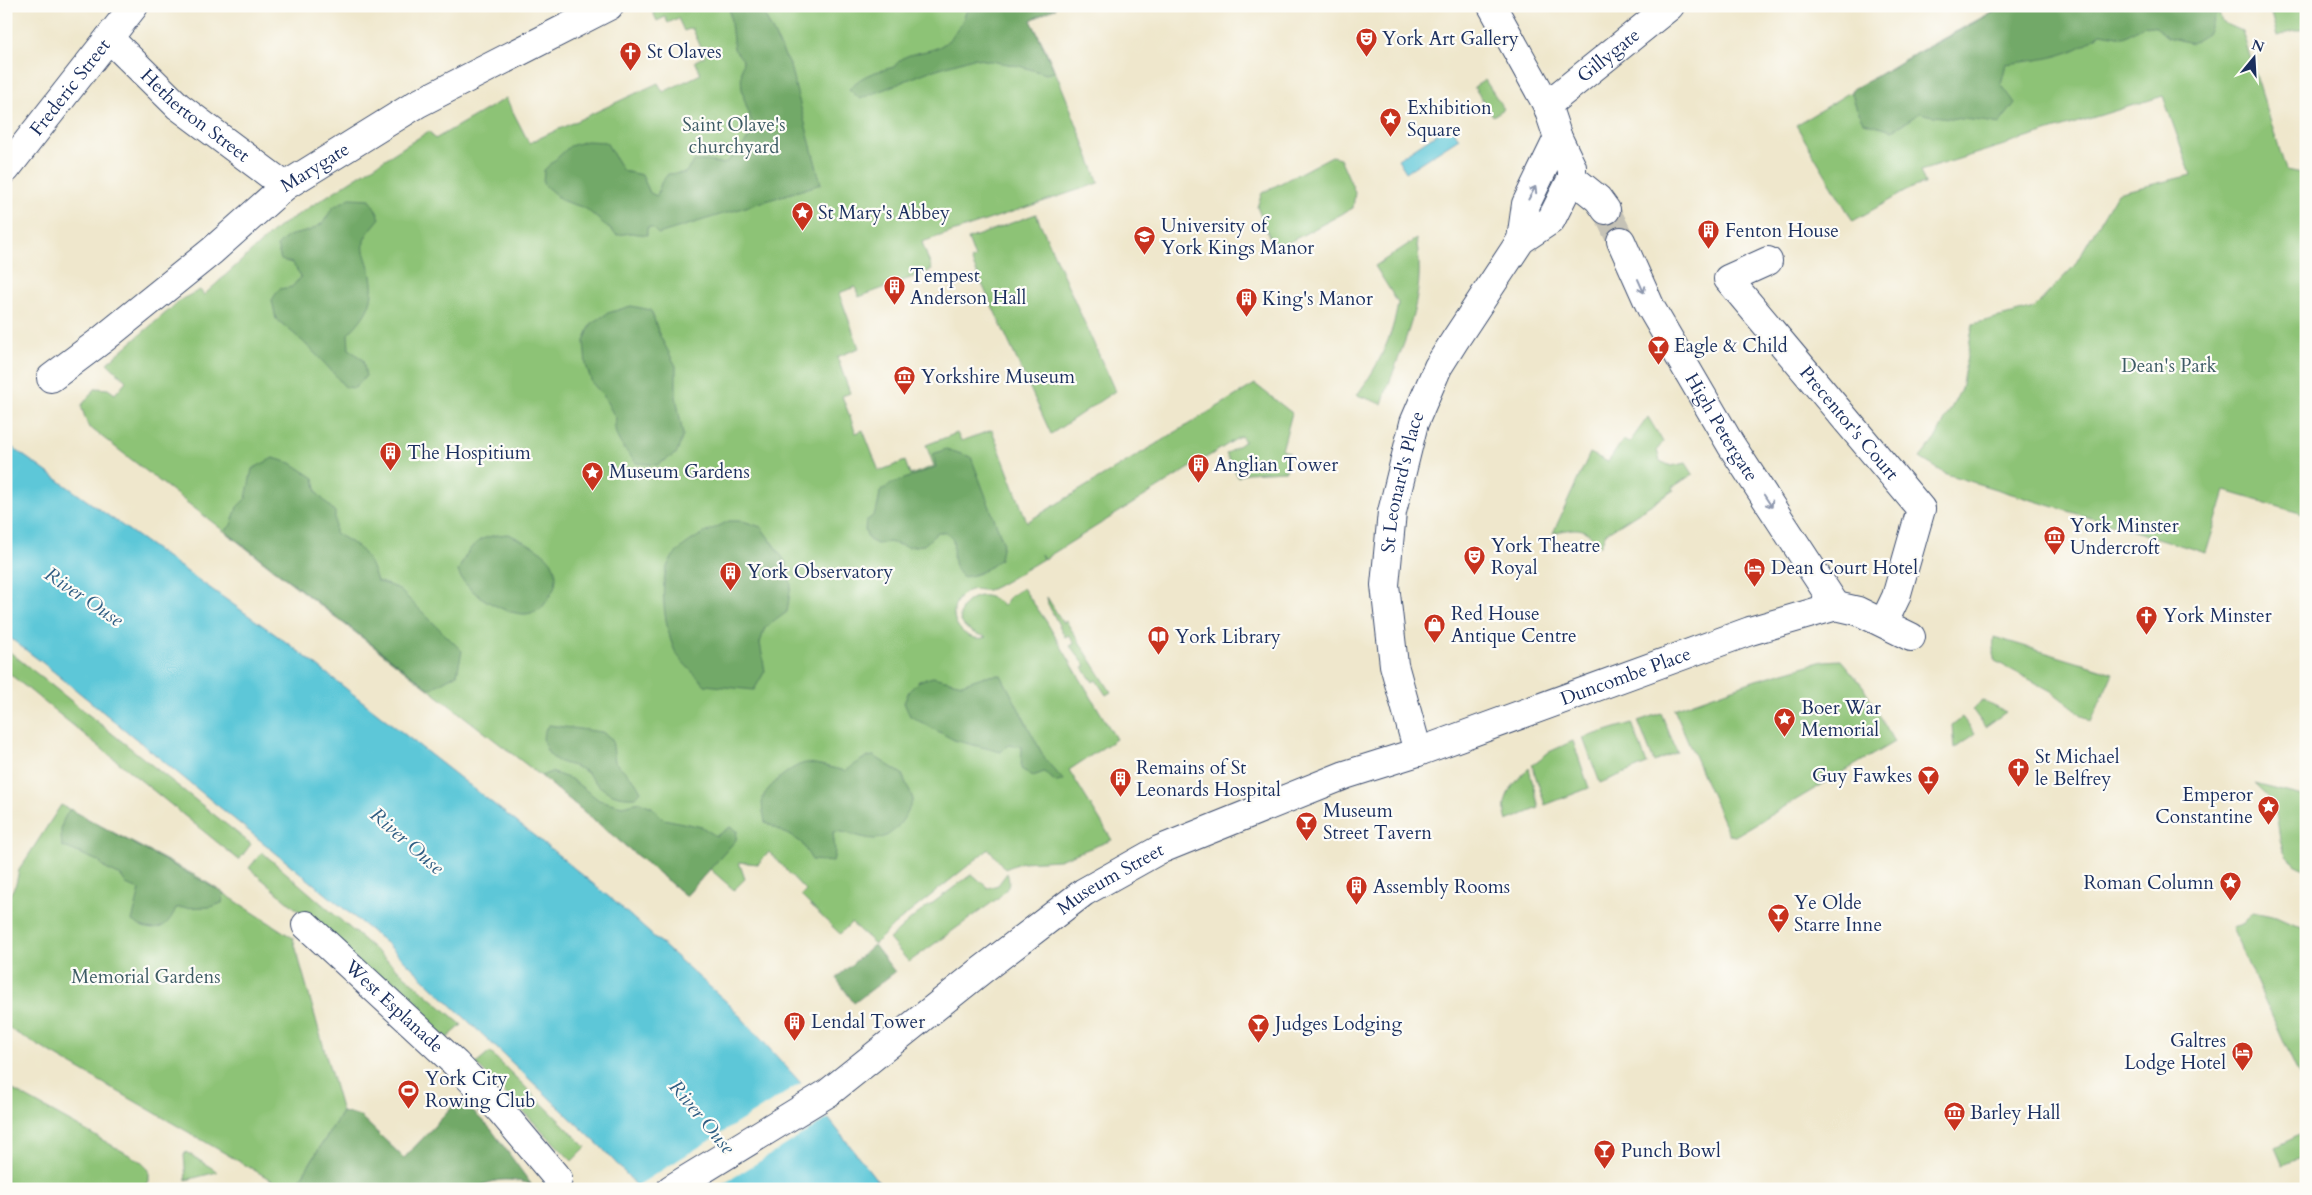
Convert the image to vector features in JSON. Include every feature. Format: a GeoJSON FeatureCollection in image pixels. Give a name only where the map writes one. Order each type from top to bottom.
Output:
{"type":"FeatureCollection","features":[{"type":"Feature","properties":{"kind":"street","name":"Frederic Street"},"geometry":{"type":"LineString","coordinates":[[6,169],[134,6]]}},
{"type":"Feature","properties":{"kind":"street","name":"Marygate"},"geometry":{"type":"LineString","coordinates":[[51,378],[97,344],[205,256],[285,186],[417,104],[609,6]]}},
{"type":"Feature","properties":{"kind":"street"},"geometry":{"type":"LineString","coordinates":[[1492,6],[1547,105],[1558,138],[1572,167],[1572,178],[1598,199],[1606,210]]}},
{"type":"Feature","properties":{"kind":"street","name":"Gillygate"},"geometry":{"type":"LineString","coordinates":[[1547,105],[1670,6]]}},
{"type":"Feature","properties":{"kind":"street","name":"Hetherton Street"},"geometry":{"type":"LineString","coordinates":[[109,38],[178,106],[285,186]]}},
{"type":"Feature","properties":{"kind":"street","name":"St Leonard's Place"},"geometry":{"type":"LineString","coordinates":[[1521,240],[1526,204],[1558,138]]}},
{"type":"Feature","properties":{"kind":"street","name":"St Leonard's Place"},"geometry":{"type":"LineString","coordinates":[[1418,752],[1394,665],[1385,585],[1392,512],[1414,423],[1438,367],[1521,240],[1551,220],[1572,178]]}},
{"type":"Feature","properties":{"kind":"street","name":"High Petergate"},"geometry":{"type":"LineString","coordinates":[[1621,241],[1651,308],[1721,428],[1836,606]]}},
{"type":"Feature","properties":{"kind":"street","name":"Precentor's Court"},"geometry":{"type":"LineString","coordinates":[[1768,261],[1728,279],[1921,509],[1896,597],[1884,622]]}},
{"type":"Feature","properties":{"kind":"street"},"geometry":{"type":"LineString","coordinates":[[1836,606],[1858,611],[1884,622],[1911,637]]}},
{"type":"Feature","properties":{"kind":"street","name":"Duncombe Place"},"geometry":{"type":"LineString","coordinates":[[1418,752],[1750,631],[1836,606]]}},
{"type":"Feature","properties":{"kind":"street","name":"Museum Street"},"geometry":{"type":"LineString","coordinates":[[672,1189],[837,1086],[1052,914],[1101,883],[1159,850],[1345,775],[1418,752]]}},
{"type":"Feature","properties":{"kind":"street","name":"West Esplanade"},"geometry":{"type":"LineString","coordinates":[[306,925],[456,1064],[502,1111],[561,1184]]}},
{"type":"Feature","properties":{"kind":"green space","name":"Museum Gardens"},"geometry":{"type":"Polygon","coordinates":[[[653,6],[1023,6],[1035,27],[1064,93],[1099,183],[922,242],[932,270],[859,297],[855,287],[839,293],[859,348],[837,357],[850,393],[842,396],[856,433],[863,430],[879,471],[905,461],[910,475],[934,466],[926,445],[957,433],[961,441],[992,430],[1027,522],[1255,384],[1292,413],[1282,450],[1289,452],[1286,471],[1247,473],[1238,477],[1226,454],[1245,441],[1241,436],[1044,559],[1041,554],[1043,559],[1006,581],[992,589],[969,591],[959,598],[954,610],[954,618],[966,635],[973,637],[987,637],[969,630],[960,618],[964,606],[975,597],[990,597],[1004,606],[1010,596],[1023,588],[1046,621],[1116,739],[1069,770],[1112,840],[1059,860],[1022,862],[1005,869],[989,849],[894,925],[875,944],[851,923],[840,934],[801,896],[806,891],[769,852],[758,864],[739,862],[745,879],[734,890],[710,869],[686,896],[541,776],[88,426],[81,406],[96,388],[108,389],[115,394],[126,381],[107,363],[182,299],[200,290],[204,295],[277,228],[429,131],[435,139],[506,98],[529,143],[658,83],[663,92],[701,74],[695,61],[705,56],[692,28],[684,31],[678,18],[668,23],[665,17],[657,21],[651,8],[653,6]]]}},
{"type":"Feature","properties":{"kind":"green space"},"geometry":{"type":"Polygon","coordinates":[[[729,6],[760,6],[790,66],[821,184],[658,234],[651,227],[647,228],[647,235],[631,233],[617,235],[585,208],[563,201],[543,184],[544,170],[570,146],[586,141],[606,142],[623,171],[642,175],[650,193],[657,196],[661,183],[668,174],[685,173],[694,161],[724,164],[733,156],[754,129],[743,95],[741,80],[743,60],[734,49],[729,6]]]}},
{"type":"Feature","properties":{"kind":"green space"},"geometry":{"type":"Polygon","coordinates":[[[968,6],[1056,8],[1031,20],[1055,72],[1046,74],[1019,66],[973,58],[927,72],[860,99],[849,89],[864,77],[894,67],[909,55],[944,44],[957,30],[968,6]]]}},
{"type":"Feature","properties":{"kind":"green space","name":"Dean's Park"},"geometry":{"type":"Polygon","coordinates":[[[2003,6],[2216,6],[2222,22],[2242,31],[2286,170],[2306,174],[2306,506],[2303,514],[2225,491],[2206,553],[1946,474],[1920,458],[1935,439],[1961,389],[1973,324],[2034,308],[2074,266],[2117,193],[2191,175],[2163,96],[1920,171],[1925,184],[1913,187],[1853,221],[1796,125],[1905,59],[2003,6]]]}},
{"type":"Feature","properties":{"kind":"green space"},"geometry":{"type":"Polygon","coordinates":[[[2005,6],[2216,6],[2218,10],[2207,34],[2192,43],[2167,37],[2156,27],[2144,25],[2124,37],[2101,33],[2079,48],[2056,56],[2006,64],[2001,84],[2015,103],[1999,124],[1920,113],[1893,130],[1864,122],[1856,107],[1851,90],[2005,6]]]}},
{"type":"Feature","properties":{"kind":"green space"},"geometry":{"type":"Polygon","coordinates":[[[2269,6],[2306,6],[2306,28],[2277,36],[2269,6]]]}},
{"type":"Feature","properties":{"kind":"green space"},"geometry":{"type":"Polygon","coordinates":[[[1485,80],[1504,109],[1493,116],[1474,87],[1485,80]]]}},
{"type":"Feature","properties":{"kind":"green space"},"geometry":{"type":"Polygon","coordinates":[[[1332,156],[1340,158],[1355,192],[1353,208],[1284,245],[1271,241],[1257,207],[1262,193],[1332,156]]]}},
{"type":"Feature","properties":{"kind":"green space"},"geometry":{"type":"Polygon","coordinates":[[[350,198],[370,199],[380,218],[364,241],[364,253],[372,281],[371,299],[365,313],[348,334],[349,349],[363,360],[366,376],[355,388],[345,387],[295,334],[276,319],[272,300],[279,289],[292,287],[301,276],[292,263],[281,260],[277,246],[288,236],[309,231],[323,223],[333,207],[350,198]]]}},
{"type":"Feature","properties":{"kind":"green space"},"geometry":{"type":"Polygon","coordinates":[[[1036,214],[1115,391],[1051,434],[971,260],[975,258],[968,239],[1036,214]]]}},
{"type":"Feature","properties":{"kind":"green space"},"geometry":{"type":"Polygon","coordinates":[[[1416,239],[1419,283],[1416,303],[1411,323],[1382,404],[1357,395],[1383,352],[1396,316],[1398,303],[1375,266],[1416,239]]]}},
{"type":"Feature","properties":{"kind":"green space"},"geometry":{"type":"Polygon","coordinates":[[[631,306],[651,310],[660,336],[676,366],[676,396],[683,435],[677,453],[657,465],[636,463],[624,448],[615,432],[616,419],[603,395],[592,383],[586,365],[584,341],[591,324],[608,313],[631,306]]]}},
{"type":"Feature","properties":{"kind":"green space"},"geometry":{"type":"Polygon","coordinates":[[[1648,417],[1663,442],[1657,450],[1660,461],[1671,466],[1686,463],[1693,474],[1673,487],[1674,490],[1606,533],[1600,547],[1585,531],[1575,529],[1553,533],[1590,453],[1608,462],[1623,440],[1629,443],[1648,417]]]}},
{"type":"Feature","properties":{"kind":"green space"},"geometry":{"type":"Polygon","coordinates":[[[946,449],[971,457],[1003,542],[1000,559],[982,571],[962,577],[956,570],[953,541],[947,533],[938,532],[924,545],[907,547],[889,542],[877,544],[869,540],[865,530],[866,521],[877,509],[880,492],[891,484],[936,467],[933,454],[946,449]]]}},
{"type":"Feature","properties":{"kind":"green space"},"geometry":{"type":"Polygon","coordinates":[[[273,458],[291,463],[314,478],[317,493],[335,512],[335,533],[362,551],[370,563],[377,581],[397,588],[462,651],[457,674],[430,689],[225,531],[231,525],[237,507],[246,498],[252,469],[273,458]]]}},
{"type":"Feature","properties":{"kind":"green space"},"geometry":{"type":"Polygon","coordinates":[[[729,521],[743,521],[761,527],[787,564],[791,585],[787,612],[765,628],[760,643],[765,671],[754,690],[705,685],[676,653],[666,620],[664,579],[671,559],[690,541],[729,521]]]}},
{"type":"Feature","properties":{"kind":"green space"},"geometry":{"type":"Polygon","coordinates":[[[509,534],[542,552],[554,566],[556,575],[553,591],[541,609],[526,614],[507,611],[486,601],[468,587],[458,571],[467,554],[476,543],[489,537],[509,534]]]}},
{"type":"Feature","properties":{"kind":"green space"},"geometry":{"type":"Polygon","coordinates":[[[1047,597],[1063,623],[1066,621],[1111,692],[1106,695],[1096,680],[1093,682],[1083,668],[1086,666],[1070,646],[1074,644],[1069,635],[1065,637],[1048,604],[1047,597]]]}},
{"type":"Feature","properties":{"kind":"green space"},"geometry":{"type":"Polygon","coordinates":[[[1994,637],[2113,673],[2091,722],[2051,691],[1995,661],[1993,654],[1994,637]]]}},
{"type":"Feature","properties":{"kind":"green space"},"geometry":{"type":"Polygon","coordinates":[[[6,649],[251,844],[239,860],[6,671],[6,649]]]}},
{"type":"Feature","properties":{"kind":"green space"},"geometry":{"type":"Polygon","coordinates":[[[1841,660],[1863,686],[1894,742],[1735,836],[1729,835],[1674,709],[1756,680],[1823,661],[1841,660]]]}},
{"type":"Feature","properties":{"kind":"green space"},"geometry":{"type":"Polygon","coordinates":[[[1001,675],[1045,759],[1064,781],[1056,782],[1044,772],[1033,776],[1021,769],[1022,747],[1008,745],[1001,752],[954,740],[910,716],[904,703],[909,691],[919,681],[933,677],[962,684],[985,676],[1001,675]]]}},
{"type":"Feature","properties":{"kind":"green space"},"geometry":{"type":"Polygon","coordinates":[[[1983,701],[2006,712],[1985,727],[1972,709],[1983,701]]]}},
{"type":"Feature","properties":{"kind":"green space"},"geometry":{"type":"Polygon","coordinates":[[[1661,713],[1677,752],[1654,762],[1638,721],[1661,713]]]}},
{"type":"Feature","properties":{"kind":"green space"},"geometry":{"type":"Polygon","coordinates":[[[1962,717],[1975,734],[1954,749],[1952,725],[1962,717]]]}},
{"type":"Feature","properties":{"kind":"green space"},"geometry":{"type":"Polygon","coordinates":[[[1632,723],[1647,764],[1600,783],[1583,738],[1632,723]]]}},
{"type":"Feature","properties":{"kind":"green space"},"geometry":{"type":"Polygon","coordinates":[[[549,725],[602,732],[612,739],[615,762],[635,781],[641,791],[636,797],[624,797],[613,794],[594,781],[585,771],[555,759],[547,750],[543,740],[544,733],[549,725]]]}},
{"type":"Feature","properties":{"kind":"green space"},"geometry":{"type":"Polygon","coordinates":[[[1573,741],[1589,788],[1545,805],[1532,765],[1549,752],[1573,741]]]}},
{"type":"Feature","properties":{"kind":"green space"},"geometry":{"type":"Polygon","coordinates":[[[874,756],[902,774],[913,799],[904,818],[889,835],[875,839],[843,832],[833,832],[835,851],[833,862],[812,860],[801,842],[765,822],[762,805],[764,795],[777,780],[795,767],[807,763],[845,771],[866,757],[874,756]]]}},
{"type":"Feature","properties":{"kind":"green space"},"geometry":{"type":"Polygon","coordinates":[[[1529,768],[1539,808],[1507,821],[1505,813],[1506,798],[1513,786],[1529,768]]]}},
{"type":"Feature","properties":{"kind":"green space"},"geometry":{"type":"Polygon","coordinates":[[[551,772],[571,779],[599,800],[622,806],[640,802],[652,807],[664,819],[702,827],[716,836],[730,827],[737,831],[736,840],[686,896],[541,776],[551,772]]]}},
{"type":"Feature","properties":{"kind":"green space"},"geometry":{"type":"Polygon","coordinates":[[[2255,784],[2306,797],[2306,869],[2295,864],[2287,857],[2280,840],[2275,811],[2271,801],[2255,784]]]}},
{"type":"Feature","properties":{"kind":"green space","name":"Memorial Gardens"},"geometry":{"type":"Polygon","coordinates":[[[61,805],[200,878],[293,938],[342,1112],[294,1189],[287,1189],[6,1027],[6,901],[16,884],[19,870],[61,805]]]}},
{"type":"Feature","properties":{"kind":"green space"},"geometry":{"type":"Polygon","coordinates":[[[70,809],[224,893],[222,903],[211,907],[176,908],[164,925],[153,929],[146,928],[132,921],[140,890],[128,886],[121,876],[106,869],[98,861],[62,846],[62,827],[64,818],[70,809]]]}},
{"type":"Feature","properties":{"kind":"green space"},"geometry":{"type":"Polygon","coordinates":[[[262,852],[462,1025],[446,1039],[249,868],[262,852]]]}},
{"type":"Feature","properties":{"kind":"green space"},"geometry":{"type":"Polygon","coordinates":[[[1007,873],[1008,885],[997,899],[909,962],[889,939],[915,916],[972,874],[988,888],[998,885],[1007,873]]]}},
{"type":"Feature","properties":{"kind":"green space"},"geometry":{"type":"Polygon","coordinates":[[[2253,912],[2277,917],[2306,930],[2306,1091],[2232,928],[2242,925],[2253,912]]]}},
{"type":"Feature","properties":{"kind":"green space"},"geometry":{"type":"Polygon","coordinates":[[[874,945],[895,972],[854,1003],[836,978],[874,945]]]}},
{"type":"Feature","properties":{"kind":"green space"},"geometry":{"type":"Polygon","coordinates":[[[490,1052],[586,1147],[572,1161],[476,1064],[490,1052]]]}},
{"type":"Feature","properties":{"kind":"green space"},"geometry":{"type":"Polygon","coordinates":[[[6,1086],[140,1161],[149,1170],[149,1181],[144,1189],[6,1189],[6,1086]]]}},
{"type":"Feature","properties":{"kind":"green space"},"geometry":{"type":"Polygon","coordinates":[[[460,1099],[491,1129],[531,1184],[502,1180],[473,1189],[294,1189],[342,1112],[360,1116],[404,1158],[460,1099]]]}},
{"type":"Feature","properties":{"kind":"green space"},"geometry":{"type":"Polygon","coordinates":[[[2306,1132],[2306,1156],[2283,1165],[2275,1147],[2306,1132]]]}},
{"type":"Feature","properties":{"kind":"green space"},"geometry":{"type":"Polygon","coordinates":[[[186,1152],[217,1172],[186,1180],[184,1155],[186,1152]]]}},
{"type":"Feature","properties":{"kind":"water"},"geometry":{"type":"Polygon","coordinates":[[[1450,125],[1459,138],[1406,172],[1398,159],[1450,125]]]}},
{"type":"Feature","properties":{"kind":"water","name":"River Ouse"},"geometry":{"type":"Polygon","coordinates":[[[6,443],[293,647],[551,849],[615,902],[729,1004],[799,1081],[884,1189],[640,1189],[602,1148],[386,943],[43,663],[6,635],[6,443]]]}},
{"type":"Feature","properties":{"kind":"pier"},"geometry":{"type":"Polygon","coordinates":[[[803,1082],[831,1117],[715,1189],[636,1189],[635,1187],[803,1082]]]}},
{"type":"Feature","properties":{"kind":"tunnel"},"geometry":{"type":"LineString","coordinates":[[1606,210],[1621,241]]}},
{"type":"Feature","properties":{"kind":"place","name":"York Art Gallery"},"geometry":{"type":"Point","coordinates":[1366,58]}},
{"type":"Feature","properties":{"kind":"place","name":"St Olaves"},"geometry":{"type":"Point","coordinates":[631,71]}},
{"type":"Feature","properties":{"kind":"place","name":"Exhibition Square"},"geometry":{"type":"Point","coordinates":[1391,138]}},
{"type":"Feature","properties":{"kind":"place","name":"St Mary's Abbey"},"geometry":{"type":"Point","coordinates":[802,232]}},
{"type":"Feature","properties":{"kind":"place","name":"Fenton House"},"geometry":{"type":"Point","coordinates":[1709,250]}},
{"type":"Feature","properties":{"kind":"place","name":"University of York Kings Manor"},"geometry":{"type":"Point","coordinates":[1145,256]}},
{"type":"Feature","properties":{"kind":"place","name":"Tempest Anderson Hall"},"geometry":{"type":"Point","coordinates":[894,306]}},
{"type":"Feature","properties":{"kind":"place","name":"King's Manor"},"geometry":{"type":"Point","coordinates":[1246,318]}},
{"type":"Feature","properties":{"kind":"place","name":"Eagle & Child"},"geometry":{"type":"Point","coordinates":[1658,365]}},
{"type":"Feature","properties":{"kind":"place","name":"Yorkshire Museum"},"geometry":{"type":"Point","coordinates":[905,396]}},
{"type":"Feature","properties":{"kind":"place","name":"The Hospitium"},"geometry":{"type":"Point","coordinates":[391,472]}},
{"type":"Feature","properties":{"kind":"place","name":"Anglian Tower"},"geometry":{"type":"Point","coordinates":[1198,484]}},
{"type":"Feature","properties":{"kind":"place","name":"Museum Gardens"},"geometry":{"type":"Point","coordinates":[593,491]}},
{"type":"Feature","properties":{"kind":"place","name":"York Minster Undercroft"},"geometry":{"type":"Point","coordinates":[2054,556]}},
{"type":"Feature","properties":{"kind":"place","name":"York Theatre Royal"},"geometry":{"type":"Point","coordinates":[1475,576]}},
{"type":"Feature","properties":{"kind":"place","name":"Dean Court Hotel"},"geometry":{"type":"Point","coordinates":[1755,587]}},
{"type":"Feature","properties":{"kind":"place","name":"York Observatory"},"geometry":{"type":"Point","coordinates":[731,591]}},
{"type":"Feature","properties":{"kind":"place","name":"York Minster"},"geometry":{"type":"Point","coordinates":[2147,635]}},
{"type":"Feature","properties":{"kind":"place","name":"Red House Antique Centre"},"geometry":{"type":"Point","coordinates":[1435,644]}},
{"type":"Feature","properties":{"kind":"place","name":"York Library"},"geometry":{"type":"Point","coordinates":[1159,656]}},
{"type":"Feature","properties":{"kind":"place","name":"Boer War Memorial"},"geometry":{"type":"Point","coordinates":[1785,738]}},
{"type":"Feature","properties":{"kind":"place","name":"St Michael le Belfrey"},"geometry":{"type":"Point","coordinates":[2019,787]}},
{"type":"Feature","properties":{"kind":"place","name":"Guy Fawkes"},"geometry":{"type":"Point","coordinates":[1928,795]}},
{"type":"Feature","properties":{"kind":"place","name":"Remains of St Leonards Hospital"},"geometry":{"type":"Point","coordinates":[1120,798]}},
{"type":"Feature","properties":{"kind":"place","name":"Emperor Constantine"},"geometry":{"type":"Point","coordinates":[2269,825]}},
{"type":"Feature","properties":{"kind":"place","name":"Museum Street Tavern"},"geometry":{"type":"Point","coordinates":[1307,841]}},
{"type":"Feature","properties":{"kind":"place","name":"Roman Column"},"geometry":{"type":"Point","coordinates":[2230,902]}},
{"type":"Feature","properties":{"kind":"place","name":"Assembly Rooms"},"geometry":{"type":"Point","coordinates":[1357,906]}},
{"type":"Feature","properties":{"kind":"place","name":"Ye Olde Starre Inne"},"geometry":{"type":"Point","coordinates":[1778,933]}},
{"type":"Feature","properties":{"kind":"place","name":"Lendal Tower"},"geometry":{"type":"Point","coordinates":[795,1041]}},
{"type":"Feature","properties":{"kind":"place","name":"Judges Lodging"},"geometry":{"type":"Point","coordinates":[1259,1043]}},
{"type":"Feature","properties":{"kind":"place","name":"Galtres Lodge Hotel"},"geometry":{"type":"Point","coordinates":[2242,1071]}},
{"type":"Feature","properties":{"kind":"place","name":"York City Rowing Club"},"geometry":{"type":"Point","coordinates":[409,1109]}},
{"type":"Feature","properties":{"kind":"place","name":"Barley Hall"},"geometry":{"type":"Point","coordinates":[1954,1132]}},
{"type":"Feature","properties":{"kind":"place","name":"Punch Bowl"},"geometry":{"type":"Point","coordinates":[1605,1170]}},
{"type":"Feature","properties":{"kind":"park label","name":"Saint Olave's churchyard"},"geometry":{"type":"Point","coordinates":[734,136]}}]}
